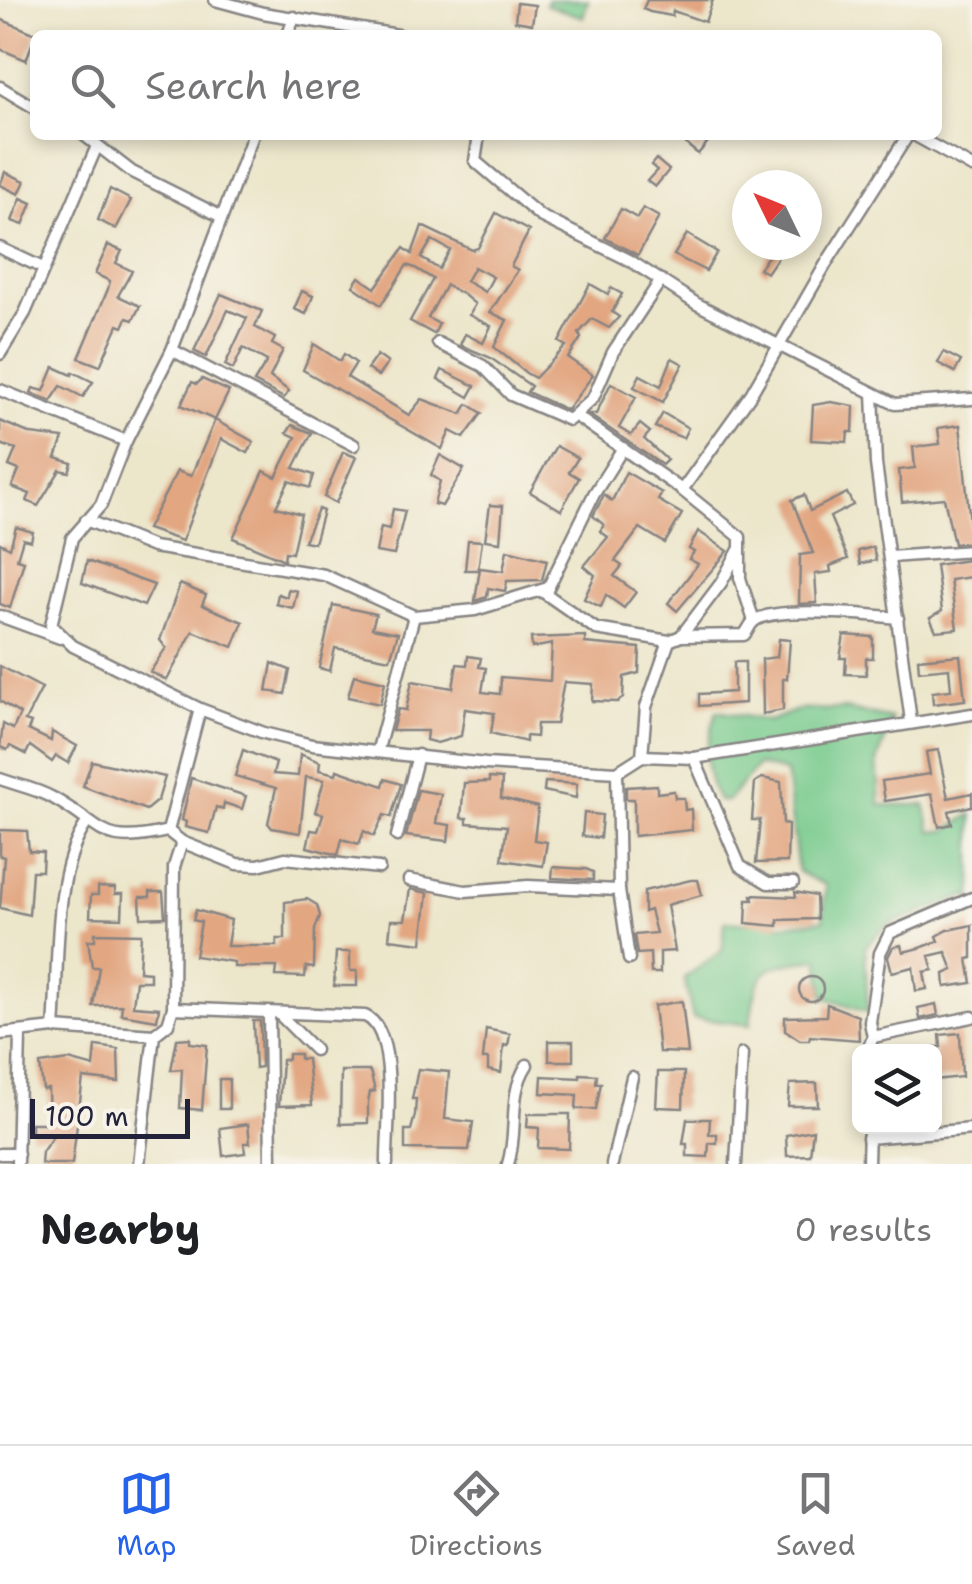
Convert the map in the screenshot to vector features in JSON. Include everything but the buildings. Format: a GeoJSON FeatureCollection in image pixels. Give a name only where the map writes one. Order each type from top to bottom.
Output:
{"type":"FeatureCollection","features":[{"type":"Feature","properties":{"kind":"street"},"geometry":{"type":"LineString","coordinates":[[215,0],[369,30]]}},
{"type":"Feature","properties":{"kind":"street"},"geometry":{"type":"LineString","coordinates":[[290,30],[294,17]]}},
{"type":"Feature","properties":{"kind":"street"},"geometry":{"type":"LineString","coordinates":[[0,87],[30,105]]}},
{"type":"Feature","properties":{"kind":"street"},"geometry":{"type":"LineString","coordinates":[[90,140],[154,185],[220,216]]}},
{"type":"Feature","properties":{"kind":"street"},"geometry":{"type":"LineString","coordinates":[[60,638],[51,625],[51,610],[72,538],[102,505],[126,440],[172,350],[250,140]]}},
{"type":"Feature","properties":{"kind":"street"},"geometry":{"type":"LineString","coordinates":[[478,140],[474,160],[514,197],[778,346],[895,404],[916,406],[972,400]]}},
{"type":"Feature","properties":{"kind":"street"},"geometry":{"type":"LineString","coordinates":[[682,490],[751,394],[908,140]]}},
{"type":"Feature","properties":{"kind":"street"},"geometry":{"type":"LineString","coordinates":[[921,140],[972,167]]}},
{"type":"Feature","properties":{"kind":"street"},"geometry":{"type":"LineString","coordinates":[[0,354],[24,314],[97,146]]}},
{"type":"Feature","properties":{"kind":"street"},"geometry":{"type":"LineString","coordinates":[[0,248],[43,268]]}},
{"type":"Feature","properties":{"kind":"street"},"geometry":{"type":"LineString","coordinates":[[438,343],[482,366],[500,388],[536,409],[560,419],[576,416],[600,387],[613,352],[662,280]]}},
{"type":"Feature","properties":{"kind":"street"},"geometry":{"type":"LineString","coordinates":[[172,350],[354,445]]}},
{"type":"Feature","properties":{"kind":"street"},"geometry":{"type":"LineString","coordinates":[[0,390],[126,440]]}},
{"type":"Feature","properties":{"kind":"street"},"geometry":{"type":"LineString","coordinates":[[873,393],[876,464],[910,721]]}},
{"type":"Feature","properties":{"kind":"street"},"geometry":{"type":"LineString","coordinates":[[576,416],[723,519],[740,536],[740,578],[754,621]]}},
{"type":"Feature","properties":{"kind":"street"},"geometry":{"type":"LineString","coordinates":[[86,520],[153,547],[324,575],[414,616],[474,610],[543,592],[553,581],[594,494],[623,448]]}},
{"type":"Feature","properties":{"kind":"street"},"geometry":{"type":"LineString","coordinates":[[681,636],[721,583],[739,550]]}},
{"type":"Feature","properties":{"kind":"street"},"geometry":{"type":"LineString","coordinates":[[890,557],[972,551]]}},
{"type":"Feature","properties":{"kind":"street"},"geometry":{"type":"LineString","coordinates":[[543,592],[596,628],[669,641],[681,636],[744,635],[754,621],[854,612],[898,618]]}},
{"type":"Feature","properties":{"kind":"street"},"geometry":{"type":"LineString","coordinates":[[0,616],[60,638],[200,709],[264,733],[312,744],[418,755],[617,772],[642,756],[694,758],[792,746],[910,721],[972,714]]}},
{"type":"Feature","properties":{"kind":"street"},"geometry":{"type":"LineString","coordinates":[[378,750],[414,616]]}},
{"type":"Feature","properties":{"kind":"street"},"geometry":{"type":"LineString","coordinates":[[642,756],[646,707],[669,641]]}},
{"type":"Feature","properties":{"kind":"street"},"geometry":{"type":"LineString","coordinates":[[168,830],[200,709]]}},
{"type":"Feature","properties":{"kind":"street"},"geometry":{"type":"LineString","coordinates":[[397,836],[418,755]]}},
{"type":"Feature","properties":{"kind":"street"},"geometry":{"type":"LineString","coordinates":[[694,758],[740,866],[768,883],[793,883]]}},
{"type":"Feature","properties":{"kind":"street"},"geometry":{"type":"LineString","coordinates":[[617,772],[619,890],[629,959]]}},
{"type":"Feature","properties":{"kind":"street"},"geometry":{"type":"LineString","coordinates":[[0,779],[53,798],[108,836],[134,839],[168,830]]}},
{"type":"Feature","properties":{"kind":"street"},"geometry":{"type":"LineString","coordinates":[[54,1028],[65,873],[74,842],[86,824]]}},
{"type":"Feature","properties":{"kind":"street"},"geometry":{"type":"LineString","coordinates":[[168,830],[182,842],[236,864],[258,866],[285,858],[379,868]]}},
{"type":"Feature","properties":{"kind":"street"},"geometry":{"type":"LineString","coordinates":[[0,1034],[54,1028],[154,1035],[168,1024],[173,1008],[174,867],[182,842]]}},
{"type":"Feature","properties":{"kind":"street"},"geometry":{"type":"LineString","coordinates":[[409,880],[464,890],[528,886],[619,890]]}},
{"type":"Feature","properties":{"kind":"street"},"geometry":{"type":"LineString","coordinates":[[870,1044],[880,952],[890,934],[972,898]]}},
{"type":"Feature","properties":{"kind":"street"},"geometry":{"type":"LineString","coordinates":[[173,1008],[274,1014],[322,1012],[373,1019],[392,1099],[388,1164]]}},
{"type":"Feature","properties":{"kind":"street"},"geometry":{"type":"LineString","coordinates":[[274,1014],[315,1050]]}},
{"type":"Feature","properties":{"kind":"street"},"geometry":{"type":"LineString","coordinates":[[271,1164],[274,1014]]}},
{"type":"Feature","properties":{"kind":"street"},"geometry":{"type":"LineString","coordinates":[[873,1037],[958,1024],[972,1018]]}},
{"type":"Feature","properties":{"kind":"street"},"geometry":{"type":"LineString","coordinates":[[0,1154],[17,1159],[20,1034]]}},
{"type":"Feature","properties":{"kind":"street"},"geometry":{"type":"LineString","coordinates":[[139,1164],[154,1035]]}},
{"type":"Feature","properties":{"kind":"street"},"geometry":{"type":"LineString","coordinates":[[736,1164],[742,1054]]}},
{"type":"Feature","properties":{"kind":"street"},"geometry":{"type":"LineString","coordinates":[[508,1164],[515,1142],[512,1099],[516,1081],[527,1065]]}},
{"type":"Feature","properties":{"kind":"street"},"geometry":{"type":"LineString","coordinates":[[612,1164],[632,1077]]}},
{"type":"Feature","properties":{"kind":"street"},"geometry":{"type":"LineString","coordinates":[[942,1130],[972,1129]]}},
{"type":"Feature","properties":{"kind":"street"},"geometry":{"type":"LineString","coordinates":[[868,1134],[868,1164]]}},
{"type":"Feature","properties":{"kind":"green space"},"geometry":{"type":"Polygon","coordinates":[[[547,0],[588,0],[583,17],[546,5],[547,0]]]}},
{"type":"Feature","properties":{"kind":"green space"},"geometry":{"type":"Polygon","coordinates":[[[845,709],[892,719],[877,762],[880,805],[925,805],[931,831],[945,831],[972,814],[972,904],[969,895],[887,925],[865,947],[868,1012],[824,997],[819,959],[786,964],[766,972],[756,991],[750,1025],[693,1018],[684,978],[722,951],[725,921],[784,925],[823,920],[826,885],[798,872],[786,772],[758,765],[727,801],[718,801],[709,778],[707,757],[717,711],[769,721],[798,710],[845,709]]]}}]}
